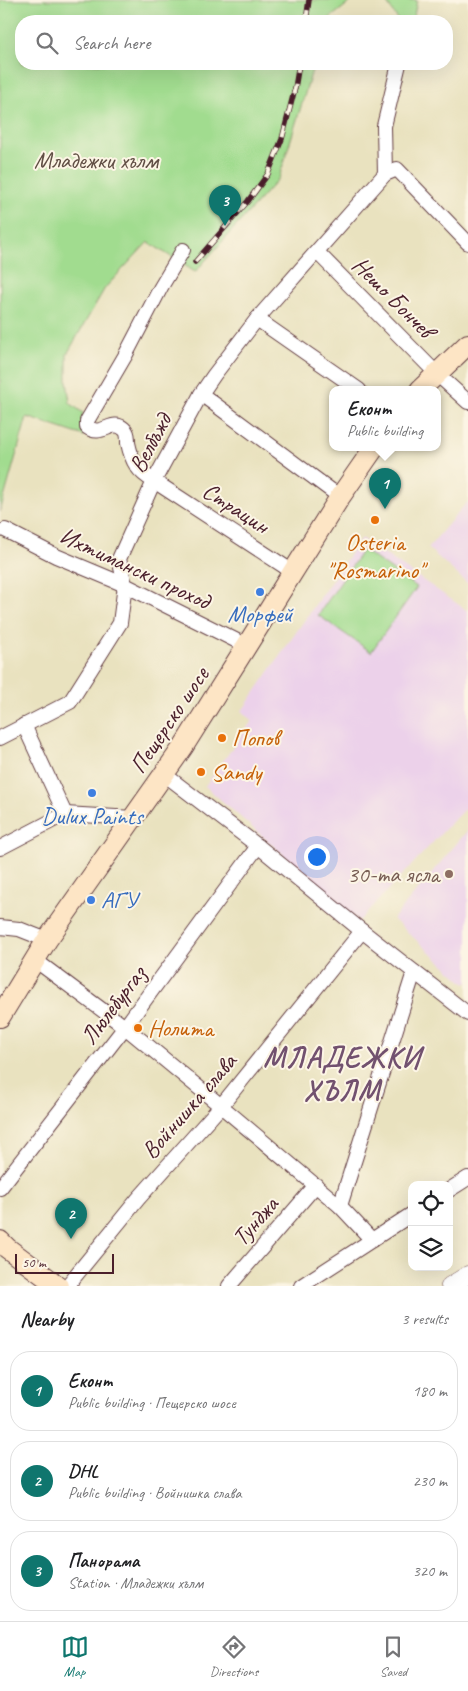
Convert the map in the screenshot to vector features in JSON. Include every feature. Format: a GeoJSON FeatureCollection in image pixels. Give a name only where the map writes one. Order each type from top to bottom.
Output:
{"type":"FeatureCollection","features":[{"type":"Feature","properties":{"kind":"main road"},"geometry":{"type":"LineString","coordinates":[[424,386],[468,344]]}},
{"type":"Feature","properties":{"kind":"main road","name":"Пещерско шосе"},"geometry":{"type":"LineString","coordinates":[[0,1017],[47,940],[184,747],[340,497],[372,451]]}},
{"type":"Feature","properties":{"kind":"main road"},"geometry":{"type":"LineString","coordinates":[[2,1245],[58,1286]]}},
{"type":"Feature","properties":{"kind":"street"},"geometry":{"type":"LineString","coordinates":[[398,70],[384,126],[384,174],[397,169],[468,243]]}},
{"type":"Feature","properties":{"kind":"street","name":"Велбъжд"},"geometry":{"type":"LineString","coordinates":[[0,738],[70,702],[120,623],[125,585],[119,559],[154,481],[201,394],[256,319],[384,174]]}},
{"type":"Feature","properties":{"kind":"street"},"geometry":{"type":"LineString","coordinates":[[154,481],[142,475],[131,457],[126,431],[121,426],[116,425],[98,432],[87,427],[87,422],[125,356],[161,287],[184,250]]}},
{"type":"Feature","properties":{"kind":"street","name":"Нешо Бончев"},"geometry":{"type":"LineString","coordinates":[[317,252],[436,373],[468,402]]}},
{"type":"Feature","properties":{"kind":"street"},"geometry":{"type":"LineString","coordinates":[[256,319],[353,386]]}},
{"type":"Feature","properties":{"kind":"street"},"geometry":{"type":"LineString","coordinates":[[201,394],[340,497]]}},
{"type":"Feature","properties":{"kind":"street","name":"Страцин"},"geometry":{"type":"LineString","coordinates":[[154,481],[293,572]]}},
{"type":"Feature","properties":{"kind":"street","name":"Ихтимански проход"},"geometry":{"type":"LineString","coordinates":[[5,530],[56,556],[125,585],[247,646]]}},
{"type":"Feature","properties":{"kind":"street"},"geometry":{"type":"LineString","coordinates":[[24,725],[65,814]]}},
{"type":"Feature","properties":{"kind":"street"},"geometry":{"type":"LineString","coordinates":[[164,774],[258,846],[414,972],[462,1001],[468,1014]]}},
{"type":"Feature","properties":{"kind":"street"},"geometry":{"type":"LineString","coordinates":[[0,848],[65,814],[133,818]]}},
{"type":"Feature","properties":{"kind":"street","name":"Люлебургаз"},"geometry":{"type":"LineString","coordinates":[[0,1188],[126,1028],[258,846]]}},
{"type":"Feature","properties":{"kind":"street"},"geometry":{"type":"LineString","coordinates":[[0,927],[19,929],[47,940]]}},
{"type":"Feature","properties":{"kind":"street","name":"Войнишка слава"},"geometry":{"type":"LineString","coordinates":[[72,1281],[138,1199],[221,1106],[362,931]]}},
{"type":"Feature","properties":{"kind":"street"},"geometry":{"type":"LineString","coordinates":[[35,960],[126,1028],[221,1106],[340,1206],[372,1240]]}},
{"type":"Feature","properties":{"kind":"street"},"geometry":{"type":"LineString","coordinates":[[340,1206],[414,972]]}},
{"type":"Feature","properties":{"kind":"street"},"geometry":{"type":"LineString","coordinates":[[453,1187],[468,1178]]}},
{"type":"Feature","properties":{"kind":"street","name":"Тунджа"},"geometry":{"type":"LineString","coordinates":[[236,1283],[316,1186]]}},
{"type":"Feature","properties":{"kind":"street"},"geometry":{"type":"LineString","coordinates":[[301,1286],[408,1217]]}},
{"type":"Feature","properties":{"kind":"street"},"geometry":{"type":"LineString","coordinates":[[450,1286],[468,1275]]}},
{"type":"Feature","properties":{"kind":"shaded area"},"geometry":{"type":"Polygon","coordinates":[[[468,501],[468,584],[428,548],[468,501]]]}},
{"type":"Feature","properties":{"kind":"shaded area"},"geometry":{"type":"Polygon","coordinates":[[[361,538],[468,611],[468,805],[359,921],[205,786],[252,721],[242,711],[361,538]]]}},
{"type":"Feature","properties":{"kind":"shaded area","name":"30-та ясла"},"geometry":{"type":"Polygon","coordinates":[[[468,830],[468,982],[465,984],[393,919],[468,830]]]}},
{"type":"Feature","properties":{"kind":"green space","name":"Младежки хълм"},"geometry":{"type":"Polygon","coordinates":[[[0,0],[353,0],[334,15],[15,15],[15,70],[312,70],[279,178],[195,272],[148,242],[105,288],[67,354],[67,381],[70,403],[83,413],[84,436],[27,417],[0,512],[0,0]]]}},
{"type":"Feature","properties":{"kind":"green space"},"geometry":{"type":"Polygon","coordinates":[[[385,0],[417,0],[414,15],[395,15],[385,0]]]}},
{"type":"Feature","properties":{"kind":"green space"},"geometry":{"type":"Polygon","coordinates":[[[363,550],[417,587],[371,652],[318,615],[363,550]]]}},
{"type":"Feature","properties":{"kind":"railway"},"geometry":{"type":"LineString","coordinates":[[307,15],[309,0]]}},
{"type":"Feature","properties":{"kind":"railway"},"geometry":{"type":"LineString","coordinates":[[195,262],[248,201],[268,174],[282,139],[298,70]]}},
{"type":"Feature","properties":{"kind":"place","name":"Панорама"},"geometry":{"type":"Point","coordinates":[225,226]}},
{"type":"Feature","properties":{"kind":"place","name":"Еконт"},"geometry":{"type":"Point","coordinates":[385,509]}},
{"type":"Feature","properties":{"kind":"place","name":"Osteria \"Rosmarino\""},"geometry":{"type":"Point","coordinates":[375,520]}},
{"type":"Feature","properties":{"kind":"place","name":"Морфей"},"geometry":{"type":"Point","coordinates":[260,592]}},
{"type":"Feature","properties":{"kind":"place","name":"Попов"},"geometry":{"type":"Point","coordinates":[222,738]}},
{"type":"Feature","properties":{"kind":"place","name":"Sandy"},"geometry":{"type":"Point","coordinates":[201,772]}},
{"type":"Feature","properties":{"kind":"place","name":"Dulux Paints"},"geometry":{"type":"Point","coordinates":[92,793]}},
{"type":"Feature","properties":{"kind":"place","name":"30-та ясла"},"geometry":{"type":"Point","coordinates":[449,874]}},
{"type":"Feature","properties":{"kind":"place","name":"АГУ"},"geometry":{"type":"Point","coordinates":[91,900]}},
{"type":"Feature","properties":{"kind":"place","name":"Нолита"},"geometry":{"type":"Point","coordinates":[138,1028]}},
{"type":"Feature","properties":{"kind":"place","name":"DHL"},"geometry":{"type":"Point","coordinates":[71,1239]}},
{"type":"Feature","properties":{"kind":"district","name":"МЛАДЕЖКИ ХЪЛМ"},"geometry":{"type":"Point","coordinates":[342,1074]}}]}
